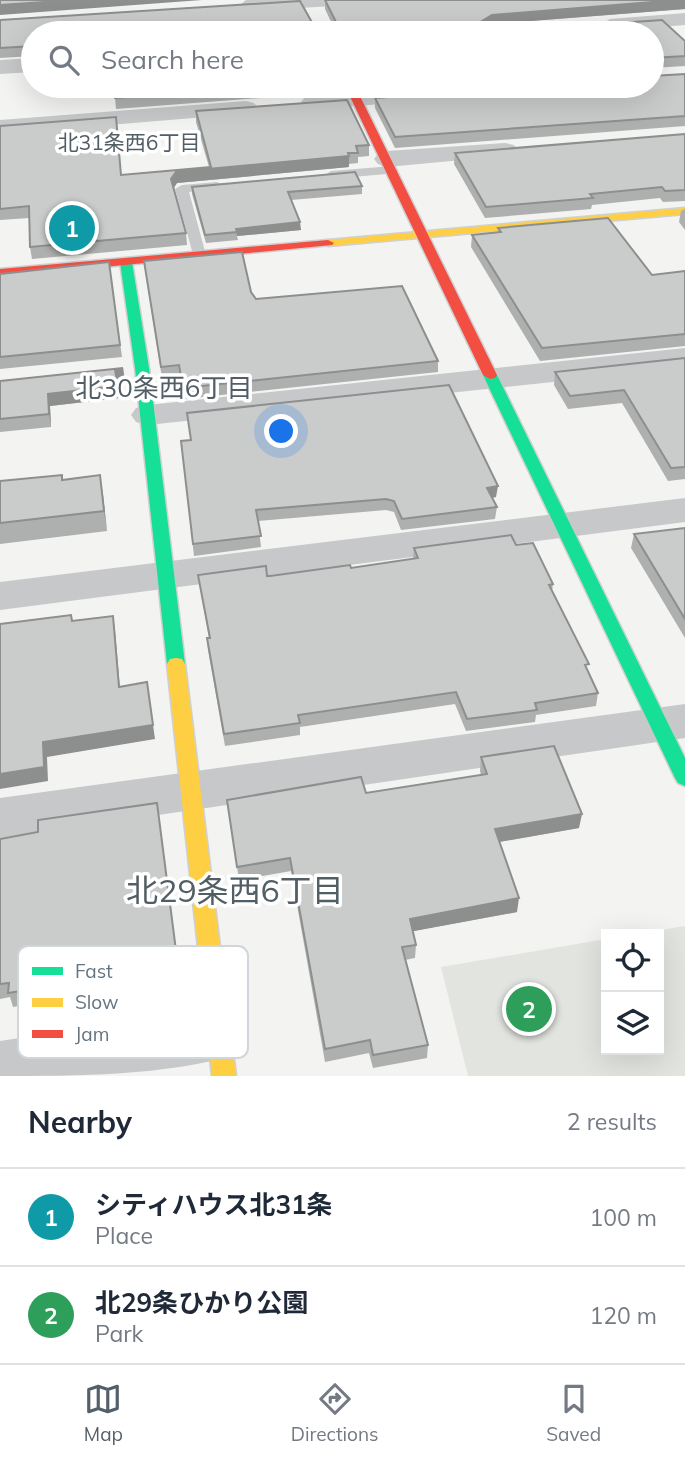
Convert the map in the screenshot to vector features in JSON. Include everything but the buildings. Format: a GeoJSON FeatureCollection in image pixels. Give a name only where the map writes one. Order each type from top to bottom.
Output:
{"type":"FeatureCollection","features":[{"type":"Feature","properties":{"kind":"street"},"geometry":{"type":"LineString","coordinates":[[228,7],[333,0]]}},
{"type":"Feature","properties":{"kind":"street"},"geometry":{"type":"LineString","coordinates":[[308,1],[318,21]]}},
{"type":"Feature","properties":{"kind":"street"},"geometry":{"type":"LineString","coordinates":[[657,21],[685,19]]}},
{"type":"Feature","properties":{"kind":"street"},"geometry":{"type":"LineString","coordinates":[[0,68],[21,66]]}},
{"type":"Feature","properties":{"kind":"street"},"geometry":{"type":"LineString","coordinates":[[296,104],[325,98]]}},
{"type":"Feature","properties":{"kind":"street"},"geometry":{"type":"LineString","coordinates":[[357,98],[565,525],[672,723],[685,778]]}},
{"type":"Feature","properties":{"kind":"street"},"geometry":{"type":"LineString","coordinates":[[0,127],[270,106]]}},
{"type":"Feature","properties":{"kind":"street"},"geometry":{"type":"LineString","coordinates":[[389,165],[525,148]]}},
{"type":"Feature","properties":{"kind":"street"},"geometry":{"type":"LineString","coordinates":[[0,273],[685,211]]}},
{"type":"Feature","properties":{"kind":"street"},"geometry":{"type":"LineString","coordinates":[[125,262],[127,370],[148,415],[208,946]]}},
{"type":"Feature","properties":{"kind":"street"},"geometry":{"type":"LineString","coordinates":[[148,415],[685,358]]}},
{"type":"Feature","properties":{"kind":"street"},"geometry":{"type":"LineString","coordinates":[[0,596],[685,510]]}},
{"type":"Feature","properties":{"kind":"street"},"geometry":{"type":"LineString","coordinates":[[0,818],[672,723]]}},
{"type":"Feature","properties":{"kind":"street"},"geometry":{"type":"LineString","coordinates":[[0,1069],[174,1058]]}},
{"type":"Feature","properties":{"kind":"lane"},"geometry":{"type":"LineString","coordinates":[[318,177],[389,165]]}},
{"type":"Feature","properties":{"kind":"lane"},"geometry":{"type":"LineString","coordinates":[[199,255],[182,189],[236,184]]}},
{"type":"Feature","properties":{"kind":"shaded area"},"geometry":{"type":"Polygon","coordinates":[[[685,926],[685,1076],[468,1076],[441,967],[601,940],[601,1055],[664,1055],[664,929],[685,926]]]}},
{"type":"Feature","properties":{"kind":"traffic: fast"},"geometry":{"type":"LineString","coordinates":[[126,262],[142,368],[176,664]]}},
{"type":"Feature","properties":{"kind":"traffic: fast"},"geometry":{"type":"LineString","coordinates":[[490,375],[685,778]]}},
{"type":"Feature","properties":{"kind":"traffic: slow"},"geometry":{"type":"LineString","coordinates":[[328,243],[685,211]]}},
{"type":"Feature","properties":{"kind":"traffic: slow"},"geometry":{"type":"LineString","coordinates":[[176,664],[209,946]]}},
{"type":"Feature","properties":{"kind":"traffic: slow"},"geometry":{"type":"LineString","coordinates":[[222,1058],[224,1076]]}},
{"type":"Feature","properties":{"kind":"traffic: jam"},"geometry":{"type":"LineString","coordinates":[[356,98],[490,375]]}},
{"type":"Feature","properties":{"kind":"traffic: jam"},"geometry":{"type":"LineString","coordinates":[[0,273],[328,243]]}},
{"type":"Feature","properties":{"kind":"place","name":"シティハウス北31条"},"geometry":{"type":"Point","coordinates":[72,228]}},
{"type":"Feature","properties":{"kind":"place","name":"北29条ひかり公園"},"geometry":{"type":"Point","coordinates":[529,1009]}},
{"type":"Feature","properties":{"kind":"district","name":"北31条西6丁目"},"geometry":{"type":"Point","coordinates":[129,143]}},
{"type":"Feature","properties":{"kind":"district","name":"北30条西6丁目"},"geometry":{"type":"Point","coordinates":[164,388]}},
{"type":"Feature","properties":{"kind":"district","name":"北29条西6丁目"},"geometry":{"type":"Point","coordinates":[235,891]}}]}
